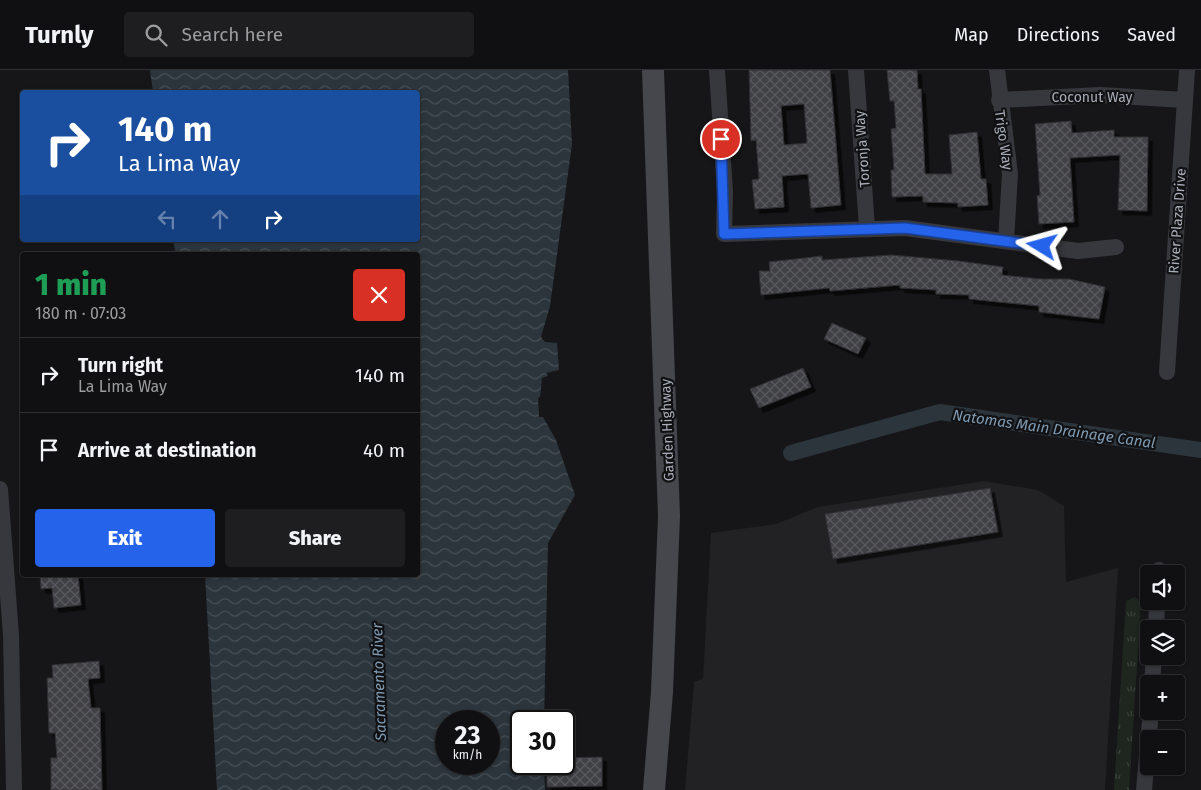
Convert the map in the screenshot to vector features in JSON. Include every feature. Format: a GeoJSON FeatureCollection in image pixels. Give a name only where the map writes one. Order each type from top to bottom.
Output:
{"type":"FeatureCollection","features":[{"type":"Feature","properties":{"kind":"main road","name":"Garden Highway"},"geometry":{"type":"LineString","coordinates":[[653,70],[669,508],[662,692],[654,790]]}},
{"type":"Feature","properties":{"kind":"street"},"geometry":{"type":"LineString","coordinates":[[717,70],[725,191],[724,234],[905,228],[1078,251],[1116,247]]}},
{"type":"Feature","properties":{"kind":"street","name":"Toronja Way"},"geometry":{"type":"LineString","coordinates":[[856,70],[867,228]]}},
{"type":"Feature","properties":{"kind":"street","name":"Trigo Way"},"geometry":{"type":"LineString","coordinates":[[997,70],[999,100],[1010,174],[1006,241]]}},
{"type":"Feature","properties":{"kind":"street","name":"River Plaza Drive"},"geometry":{"type":"LineString","coordinates":[[1167,372],[1187,70]]}},
{"type":"Feature","properties":{"kind":"street","name":"Coconut Way"},"geometry":{"type":"LineString","coordinates":[[999,100],[1100,95],[1186,100]]}},
{"type":"Feature","properties":{"kind":"street"},"geometry":{"type":"LineString","coordinates":[[0,488],[11,635],[14,790]]}},
{"type":"Feature","properties":{"kind":"street"},"geometry":{"type":"LineString","coordinates":[[1144,790],[1150,720]]}},
{"type":"Feature","properties":{"kind":"shaded area"},"geometry":{"type":"Polygon","coordinates":[[[984,481],[1038,490],[1064,506],[1066,582],[1118,568],[1105,790],[685,790],[694,682],[703,679],[711,533],[776,524],[818,507],[984,481]]]}},
{"type":"Feature","properties":{"kind":"green space"},"geometry":{"type":"Polygon","coordinates":[[[1135,597],[1140,602],[1141,610],[1129,790],[1114,790],[1126,601],[1135,597]]]}},
{"type":"Feature","properties":{"kind":"water","name":"Sacramento River"},"geometry":{"type":"Polygon","coordinates":[[[150,70],[568,70],[572,144],[550,306],[541,337],[545,342],[557,343],[559,370],[546,373],[548,376],[542,378],[540,397],[538,398],[539,417],[543,417],[556,440],[575,495],[548,543],[544,710],[510,710],[510,775],[544,775],[545,790],[217,790],[205,577],[420,577],[420,252],[175,252],[173,242],[420,242],[420,90],[153,90],[150,70]]]}},
{"type":"Feature","properties":{"kind":"building"},"geometry":{"type":"Polygon","coordinates":[[[749,70],[830,70],[841,205],[811,208],[808,174],[782,176],[784,207],[755,209],[752,180],[759,179],[756,140],[751,141],[749,70]],[[804,104],[781,106],[784,145],[807,143],[804,104]]]}},
{"type":"Feature","properties":{"kind":"building"},"geometry":{"type":"Polygon","coordinates":[[[887,70],[917,70],[918,89],[921,89],[925,174],[952,174],[949,135],[977,132],[981,179],[986,179],[988,205],[958,207],[958,203],[923,202],[923,196],[892,197],[891,170],[894,170],[891,129],[896,128],[894,101],[890,101],[887,70]]]}},
{"type":"Feature","properties":{"kind":"building"},"geometry":{"type":"Polygon","coordinates":[[[1071,121],[1072,133],[1114,130],[1114,137],[1148,137],[1147,211],[1118,210],[1120,155],[1070,158],[1074,222],[1039,224],[1037,196],[1040,195],[1035,124],[1071,121]]]}},
{"type":"Feature","properties":{"kind":"building"},"geometry":{"type":"Polygon","coordinates":[[[891,255],[1003,267],[1002,275],[1040,279],[1069,279],[1105,287],[1099,319],[1039,312],[1039,306],[969,299],[969,295],[936,294],[936,290],[900,288],[900,285],[830,291],[829,288],[761,295],[759,271],[770,271],[769,262],[822,256],[822,260],[891,255]]]}},
{"type":"Feature","properties":{"kind":"building"},"geometry":{"type":"Polygon","coordinates":[[[832,323],[866,338],[858,354],[824,339],[832,323]]]}},
{"type":"Feature","properties":{"kind":"building"},"geometry":{"type":"Polygon","coordinates":[[[803,368],[811,387],[759,408],[750,389],[803,368]]]}},
{"type":"Feature","properties":{"kind":"building"},"geometry":{"type":"Polygon","coordinates":[[[990,488],[998,532],[833,559],[825,514],[990,488]]]}},
{"type":"Feature","properties":{"kind":"building"},"geometry":{"type":"Polygon","coordinates":[[[40,577],[78,577],[81,605],[54,608],[52,588],[41,589],[40,577]]]}},
{"type":"Feature","properties":{"kind":"building"},"geometry":{"type":"Polygon","coordinates":[[[99,661],[100,678],[88,679],[91,708],[100,708],[102,790],[51,790],[51,758],[57,758],[55,733],[49,733],[47,678],[53,678],[52,665],[99,661]]]}},
{"type":"Feature","properties":{"kind":"building"},"geometry":{"type":"Polygon","coordinates":[[[602,757],[602,786],[547,787],[547,775],[575,775],[575,758],[602,757]]]}},
{"type":"Feature","properties":{"kind":"waterway","name":"Natomas Main Drainage Canal"},"geometry":{"type":"LineString","coordinates":[[791,453],[940,412],[1201,450]]}},
{"type":"Feature","properties":{"kind":"route"},"geometry":{"type":"LineString","coordinates":[[721,139],[725,191],[724,234],[905,228],[1042,246]]}}]}
